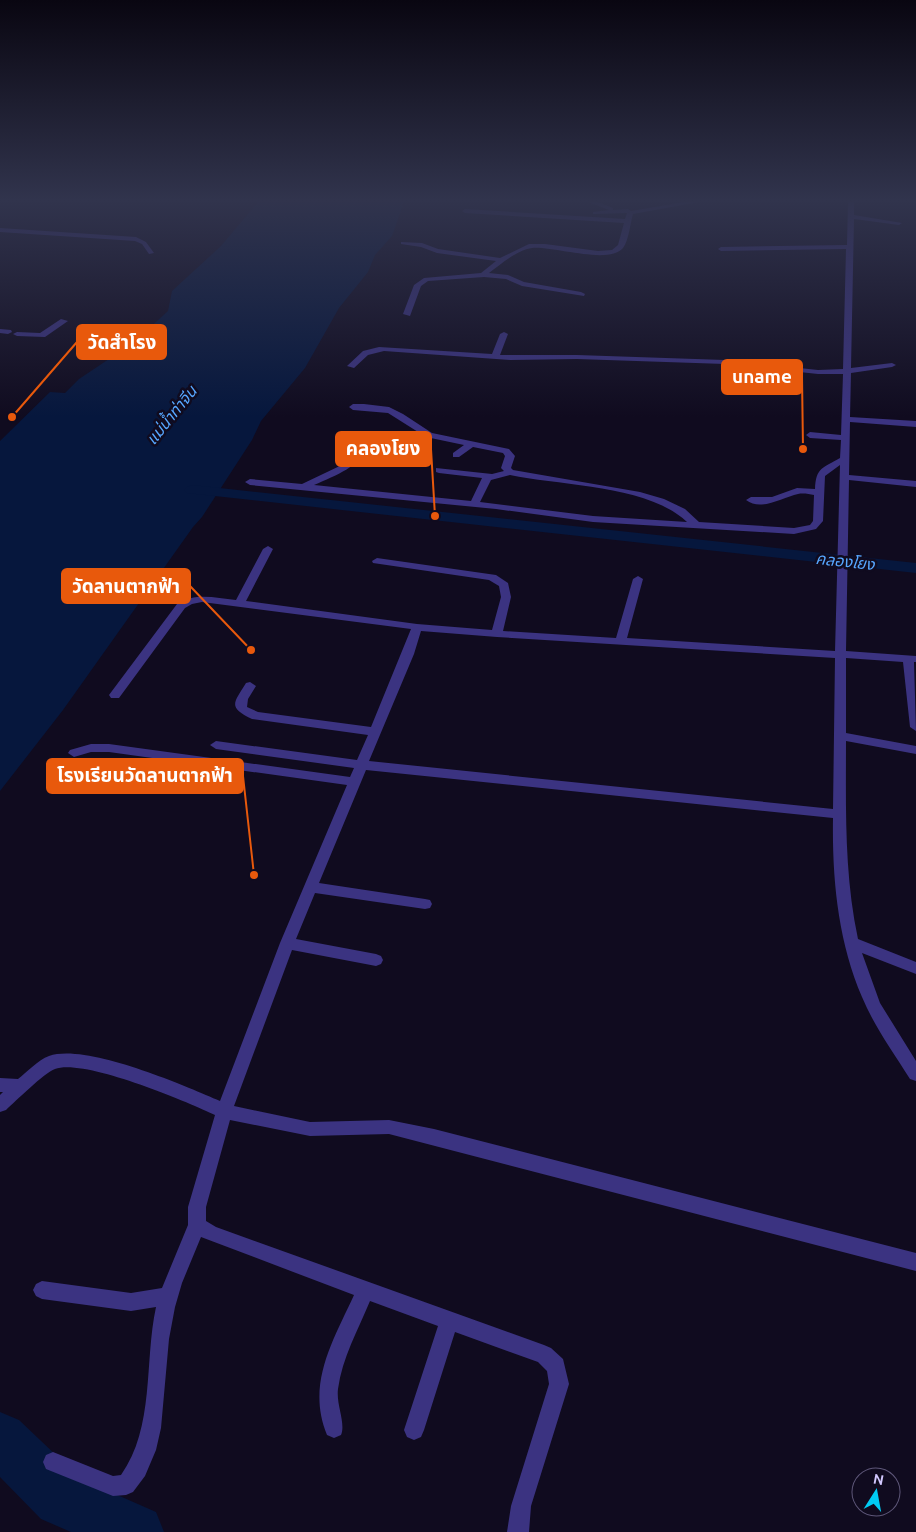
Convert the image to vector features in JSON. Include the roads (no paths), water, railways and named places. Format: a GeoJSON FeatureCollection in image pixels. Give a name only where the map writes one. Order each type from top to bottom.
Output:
{"type":"FeatureCollection","features":[{"type":"Feature","properties":{"kind":"street"},"geometry":{"type":"LineString","coordinates":[[849,273],[839,736],[841,887],[850,942],[870,997],[916,1074]]}},
{"type":"Feature","properties":{"kind":"street"},"geometry":{"type":"LineString","coordinates":[[407,314],[418,285],[426,280],[485,274],[513,278],[522,284],[580,294]]}},
{"type":"Feature","properties":{"kind":"street"},"geometry":{"type":"LineString","coordinates":[[542,296],[548,289]]}},
{"type":"Feature","properties":{"kind":"street"},"geometry":{"type":"LineString","coordinates":[[17,334],[42,335],[64,321]]}},
{"type":"Feature","properties":{"kind":"street"},"geometry":{"type":"LineString","coordinates":[[495,357],[504,334]]}},
{"type":"Feature","properties":{"kind":"street"},"geometry":{"type":"LineString","coordinates":[[351,366],[360,356],[378,349],[495,357],[586,357],[706,361],[758,364],[808,371],[846,371],[892,365]]}},
{"type":"Feature","properties":{"kind":"street"},"geometry":{"type":"LineString","coordinates":[[353,407],[385,409],[397,413],[420,432],[506,451],[510,456],[506,468],[510,472]]}},
{"type":"Feature","properties":{"kind":"street"},"geometry":{"type":"LineString","coordinates":[[845,419],[916,424]]}},
{"type":"Feature","properties":{"kind":"street"},"geometry":{"type":"LineString","coordinates":[[810,434],[845,438]]}},
{"type":"Feature","properties":{"kind":"street"},"geometry":{"type":"LineString","coordinates":[[304,487],[354,462],[364,452],[367,444],[355,436]]}},
{"type":"Feature","properties":{"kind":"street"},"geometry":{"type":"LineString","coordinates":[[456,455],[471,444]]}},
{"type":"Feature","properties":{"kind":"street"},"geometry":{"type":"LineString","coordinates":[[250,482],[474,504],[593,518],[696,526],[806,530],[818,521],[820,476],[825,470],[844,459]]}},
{"type":"Feature","properties":{"kind":"street"},"geometry":{"type":"LineString","coordinates":[[439,470],[490,476],[510,472],[595,485],[654,499],[681,511],[691,518],[696,526]]}},
{"type":"Feature","properties":{"kind":"street"},"geometry":{"type":"LineString","coordinates":[[474,504],[490,476]]}},
{"type":"Feature","properties":{"kind":"street"},"geometry":{"type":"LineString","coordinates":[[844,477],[916,484]]}},
{"type":"Feature","properties":{"kind":"street"},"geometry":{"type":"LineString","coordinates":[[751,500],[773,500],[797,491],[820,492]]}},
{"type":"Feature","properties":{"kind":"street"},"geometry":{"type":"LineString","coordinates":[[239,604],[268,549]]}},
{"type":"Feature","properties":{"kind":"street"},"geometry":{"type":"LineString","coordinates":[[377,561],[492,577],[504,585],[506,597],[497,634]]}},
{"type":"Feature","properties":{"kind":"street"},"geometry":{"type":"LineString","coordinates":[[621,641],[638,579]]}},
{"type":"Feature","properties":{"kind":"street"},"geometry":{"type":"LineString","coordinates":[[115,695],[181,606],[189,601],[202,599],[417,627],[497,634],[912,659],[916,728]]}},
{"type":"Feature","properties":{"kind":"street"},"geometry":{"type":"LineString","coordinates":[[53,1462],[113,1486],[126,1485],[135,1474],[151,1428],[162,1321],[168,1296],[197,1225],[197,1207],[224,1111],[287,944],[408,654],[417,627]]}},
{"type":"Feature","properties":{"kind":"street"},"geometry":{"type":"LineString","coordinates":[[250,686],[242,699],[241,709],[256,716],[376,732]]}},
{"type":"Feature","properties":{"kind":"street"},"geometry":{"type":"LineString","coordinates":[[839,736],[916,750]]}},
{"type":"Feature","properties":{"kind":"street"},"geometry":{"type":"LineString","coordinates":[[216,745],[362,765],[840,814]]}},
{"type":"Feature","properties":{"kind":"street"},"geometry":{"type":"LineString","coordinates":[[74,753],[91,748],[109,748],[355,782]]}},
{"type":"Feature","properties":{"kind":"street"},"geometry":{"type":"LineString","coordinates":[[312,887],[425,904]]}},
{"type":"Feature","properties":{"kind":"street"},"geometry":{"type":"LineString","coordinates":[[850,942],[916,968]]}},
{"type":"Feature","properties":{"kind":"street"},"geometry":{"type":"LineString","coordinates":[[287,944],[376,960]]}},
{"type":"Feature","properties":{"kind":"street"},"geometry":{"type":"LineString","coordinates":[[0,1105],[52,1062],[77,1060],[136,1076],[189,1095],[224,1111],[310,1129],[389,1127],[916,1262]]}},
{"type":"Feature","properties":{"kind":"street"},"geometry":{"type":"LineString","coordinates":[[0,1085],[21,1086]]}},
{"type":"Feature","properties":{"kind":"street"},"geometry":{"type":"LineString","coordinates":[[197,1225],[211,1234],[544,1356],[556,1366],[559,1384],[522,1506],[518,1532]]}},
{"type":"Feature","properties":{"kind":"street"},"geometry":{"type":"LineString","coordinates":[[42,1290],[131,1302],[168,1296]]}},
{"type":"Feature","properties":{"kind":"street"},"geometry":{"type":"LineString","coordinates":[[334,1428],[328,1406],[329,1388],[335,1363],[365,1290]]}},
{"type":"Feature","properties":{"kind":"street"},"geometry":{"type":"LineString","coordinates":[[414,1430],[449,1321]]}},
{"type":"Feature","properties":{"kind":"water","name":"แม่น้ำท่าจีน"},"geometry":{"type":"Polygon","coordinates":[[[191,273],[367,273],[339,308],[305,368],[261,421],[252,440],[202,517],[63,710],[0,791],[0,441],[50,392],[65,393],[79,379],[133,343],[168,311],[172,291],[191,273]]]}},
{"type":"Feature","properties":{"kind":"waterway","name":"คลองโยง"},"geometry":{"type":"LineString","coordinates":[[192,490],[916,568]]}},
{"type":"Feature","properties":{"kind":"waterway"},"geometry":{"type":"LineString","coordinates":[[0,1439],[61,1499],[136,1532]]}},
{"type":"Feature","properties":{"kind":"place","name":"วัดสำโรง"},"geometry":{"type":"Point","coordinates":[12,417]}},
{"type":"Feature","properties":{"kind":"place","name":"uname"},"geometry":{"type":"Point","coordinates":[803,449]}},
{"type":"Feature","properties":{"kind":"place","name":"คลองโยง"},"geometry":{"type":"Point","coordinates":[435,516]}},
{"type":"Feature","properties":{"kind":"place","name":"วัดลานตากฟ้า"},"geometry":{"type":"Point","coordinates":[251,650]}},
{"type":"Feature","properties":{"kind":"place","name":"โรงเรียนวัดลานตากฟ้า"},"geometry":{"type":"Point","coordinates":[254,875]}}]}
